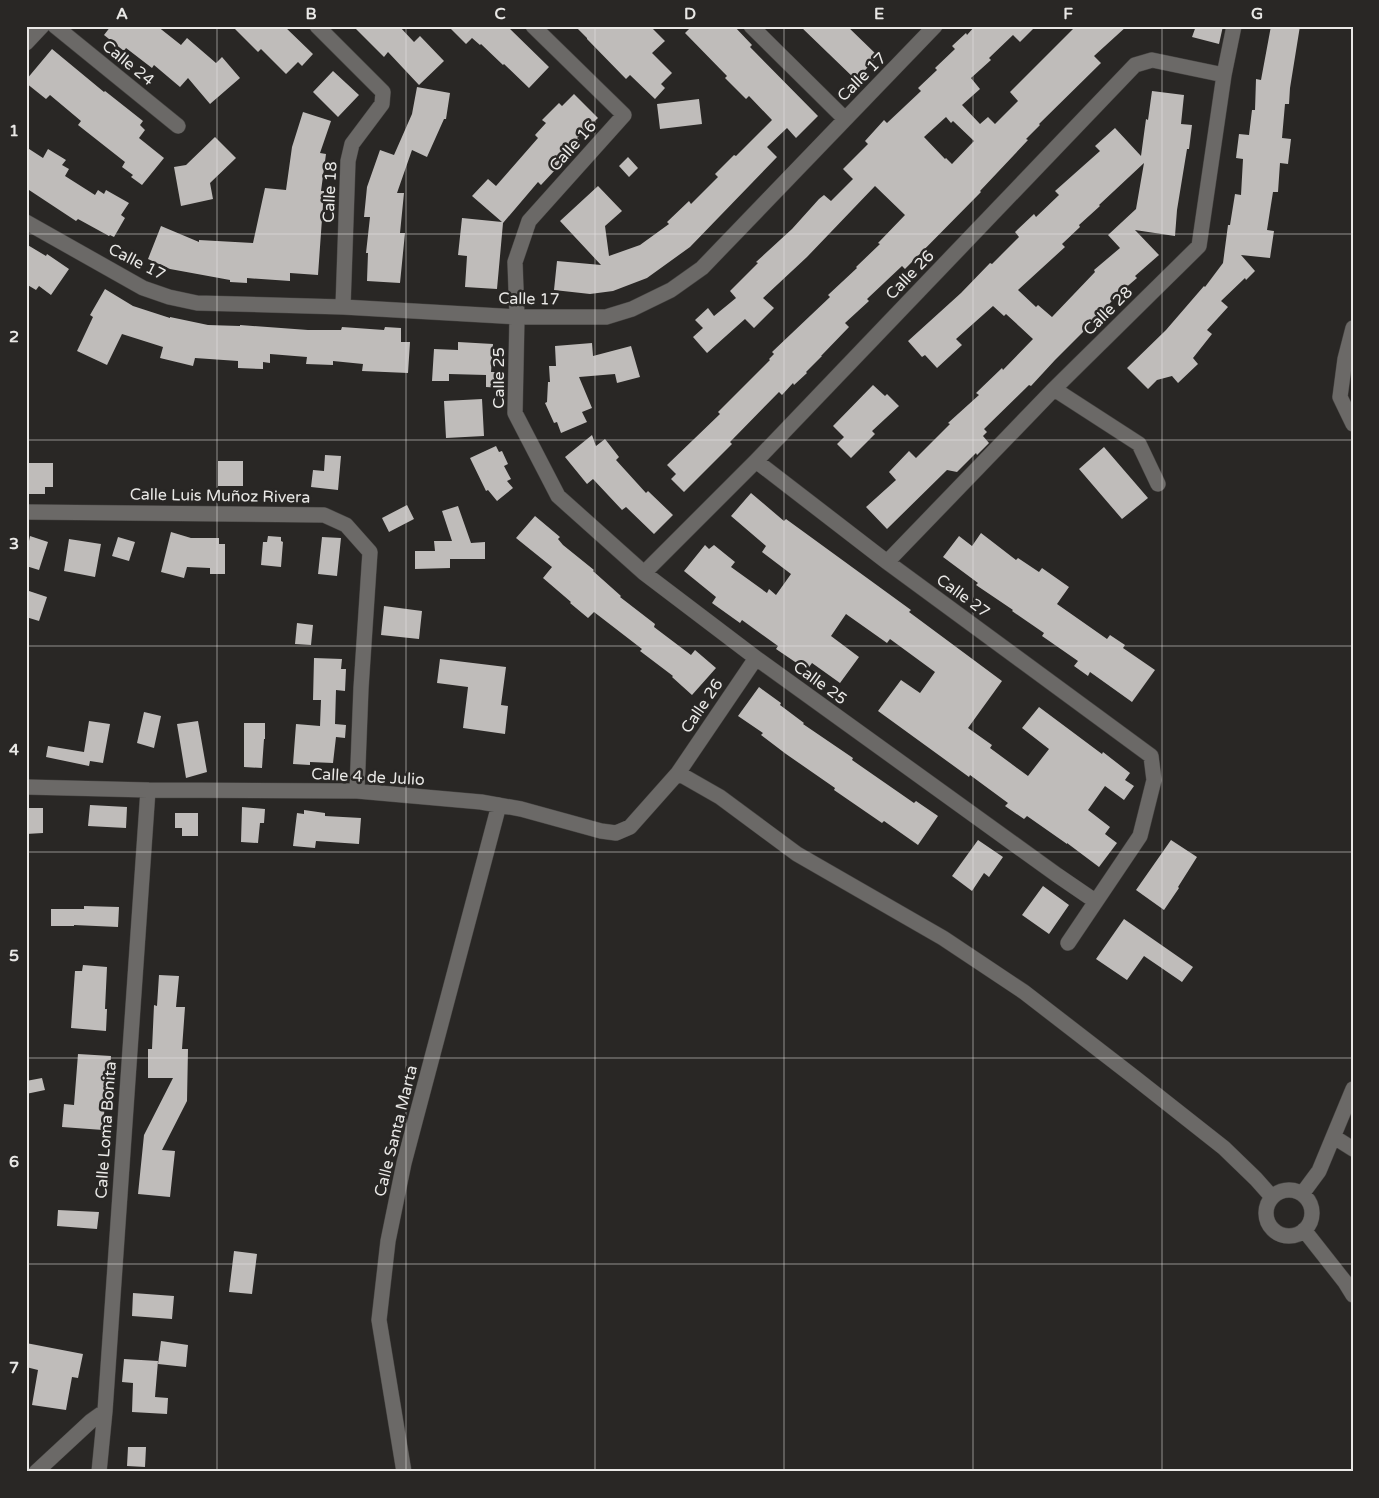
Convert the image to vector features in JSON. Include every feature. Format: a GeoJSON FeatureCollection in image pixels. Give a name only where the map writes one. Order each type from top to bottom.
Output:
{"type":"FeatureCollection","features":[{"type":"Feature","properties":{"kind":"street"},"geometry":{"type":"LineString","coordinates":[[26,43],[42,26]]}},
{"type":"Feature","properties":{"kind":"street","name":"Calle 24"},"geometry":{"type":"LineString","coordinates":[[55,26],[178,126]]}},
{"type":"Feature","properties":{"kind":"street","name":"Calle 18"},"geometry":{"type":"LineString","coordinates":[[317,26],[383,92],[382,104],[352,144],[348,161],[343,307]]}},
{"type":"Feature","properties":{"kind":"street","name":"Calle 16"},"geometry":{"type":"LineString","coordinates":[[517,317],[515,262],[530,221],[624,115],[533,26]]}},
{"type":"Feature","properties":{"kind":"street"},"geometry":{"type":"LineString","coordinates":[[751,26],[845,119]]}},
{"type":"Feature","properties":{"kind":"street","name":"Calle 17"},"geometry":{"type":"LineString","coordinates":[[26,222],[143,288],[169,297],[197,303],[343,307],[517,317],[606,317],[632,309],[671,290],[702,268],[935,26]]}},
{"type":"Feature","properties":{"kind":"street","name":"Calle 28"},"geometry":{"type":"LineString","coordinates":[[887,562],[1054,389],[1199,246],[1224,75],[1234,26]]}},
{"type":"Feature","properties":{"kind":"street","name":"Calle 26"},"geometry":{"type":"LineString","coordinates":[[644,573],[756,461],[1135,65],[1152,60],[1224,75]]}},
{"type":"Feature","properties":{"kind":"street","name":"Calle 25"},"geometry":{"type":"LineString","coordinates":[[517,317],[515,414],[558,496],[644,573],[756,658],[1057,875],[1096,901]]}},
{"type":"Feature","properties":{"kind":"street"},"geometry":{"type":"LineString","coordinates":[[1353,328],[1345,359],[1340,397],[1353,424]]}},
{"type":"Feature","properties":{"kind":"street"},"geometry":{"type":"LineString","coordinates":[[1054,389],[1139,444],[1158,484]]}},
{"type":"Feature","properties":{"kind":"street","name":"Calle 27"},"geometry":{"type":"LineString","coordinates":[[756,461],[887,562],[1151,756],[1154,780],[1140,836],[1096,901]]}},
{"type":"Feature","properties":{"kind":"street","name":"Calle Luis Muñoz Rivera"},"geometry":{"type":"LineString","coordinates":[[26,512],[324,515],[346,525],[370,552],[361,688],[357,791]]}},
{"type":"Feature","properties":{"kind":"street","name":"Calle 26"},"geometry":{"type":"LineString","coordinates":[[678,773],[756,658]]}},
{"type":"Feature","properties":{"kind":"street"},"geometry":{"type":"LineString","coordinates":[[678,773],[720,797],[797,854],[943,938],[1024,992],[1224,1148],[1272,1196]]}},
{"type":"Feature","properties":{"kind":"street","name":"Calle 4 de Julio"},"geometry":{"type":"LineString","coordinates":[[26,787],[148,790],[357,791],[481,802],[521,809],[600,831],[616,833],[630,827],[678,773]]}},
{"type":"Feature","properties":{"kind":"street","name":"Calle Loma Bonita"},"geometry":{"type":"LineString","coordinates":[[99,1472],[105,1411],[148,790]]}},
{"type":"Feature","properties":{"kind":"street","name":"Calle Santa Marta"},"geometry":{"type":"LineString","coordinates":[[404,1472],[380,1320],[388,1241],[407,1154],[499,805]]}},
{"type":"Feature","properties":{"kind":"street"},"geometry":{"type":"LineString","coordinates":[[1068,944],[1096,901]]}},
{"type":"Feature","properties":{"kind":"street"},"geometry":{"type":"LineString","coordinates":[[1302,1194],[1319,1171],[1353,1089]]}},
{"type":"Feature","properties":{"kind":"street"},"geometry":{"type":"LineString","coordinates":[[1334,1137],[1353,1149]]}},
{"type":"Feature","properties":{"kind":"street"},"geometry":{"type":"LineString","coordinates":[[1287,1190],[1295,1190],[1302,1194],[1307,1198],[1312,1212],[1308,1225],[1304,1230],[1291,1236],[1284,1236],[1272,1229],[1268,1223],[1266,1209],[1272,1196],[1287,1190]]}},
{"type":"Feature","properties":{"kind":"street"},"geometry":{"type":"LineString","coordinates":[[1304,1230],[1353,1295]]}},
{"type":"Feature","properties":{"kind":"street"},"geometry":{"type":"LineString","coordinates":[[36,1472],[91,1421],[105,1411]]}},
{"type":"Feature","properties":{"kind":"building"},"geometry":{"type":"Polygon","coordinates":[[[111,26],[157,26],[181,45],[187,38],[216,63],[222,57],[240,78],[210,104],[188,78],[180,87],[154,65],[152,68],[126,48],[124,51],[104,35],[111,26]]]}},
{"type":"Feature","properties":{"kind":"building"},"geometry":{"type":"Polygon","coordinates":[[[232,26],[284,26],[313,54],[302,66],[298,62],[286,74],[261,49],[258,52],[232,26]]]}},
{"type":"Feature","properties":{"kind":"building"},"geometry":{"type":"Polygon","coordinates":[[[353,26],[399,26],[414,42],[420,36],[444,61],[419,85],[388,52],[384,57],[353,26]]]}},
{"type":"Feature","properties":{"kind":"building"},"geometry":{"type":"Polygon","coordinates":[[[448,26],[507,26],[549,67],[529,88],[481,44],[472,38],[466,44],[448,26]]]}},
{"type":"Feature","properties":{"kind":"building"},"geometry":{"type":"Polygon","coordinates":[[[575,26],[650,26],[665,41],[652,53],[672,73],[661,84],[665,88],[655,99],[630,75],[626,79],[575,26]]]}},
{"type":"Feature","properties":{"kind":"building"},"geometry":{"type":"Polygon","coordinates":[[[692,26],[734,26],[752,45],[750,47],[818,116],[796,138],[787,128],[767,147],[777,157],[690,247],[647,278],[613,291],[590,294],[554,290],[557,261],[601,265],[560,221],[598,186],[622,211],[605,226],[609,256],[640,245],[669,224],[667,222],[689,201],[691,204],[718,177],[715,174],[772,120],[749,96],[746,99],[725,78],[727,76],[685,33],[692,26]]]}},
{"type":"Feature","properties":{"kind":"building"},"geometry":{"type":"Polygon","coordinates":[[[800,26],[847,26],[878,56],[856,80],[800,26]]]}},
{"type":"Feature","properties":{"kind":"building"},"geometry":{"type":"Polygon","coordinates":[[[975,26],[1036,26],[1020,42],[1013,35],[989,58],[991,60],[971,78],[980,89],[962,105],[980,124],[988,117],[995,124],[1018,101],[1010,92],[1076,26],[1127,26],[1094,56],[1101,63],[1039,124],[1026,139],[1028,140],[981,192],[905,269],[902,266],[867,299],[869,301],[845,323],[849,327],[807,373],[794,385],[793,383],[782,395],[779,392],[730,442],[732,444],[684,492],[671,479],[676,474],[667,465],[720,414],[718,412],[770,360],[774,354],[772,352],[830,297],[828,295],[857,268],[905,215],[875,186],[807,257],[763,298],[774,308],[754,328],[745,319],[707,353],[693,337],[703,328],[695,320],[708,308],[714,316],[736,298],[730,291],[758,263],[756,262],[792,229],[819,199],[824,195],[831,201],[853,179],[843,169],[868,144],[865,141],[884,120],[887,123],[921,91],[918,88],[955,49],[952,46],[966,33],[967,35],[975,26]],[[946,117],[924,137],[952,164],[974,141],[953,121],[951,123],[946,117]]]}},
{"type":"Feature","properties":{"kind":"building"},"geometry":{"type":"Polygon","coordinates":[[[1196,26],[1223,26],[1219,44],[1192,37],[1196,26]]]}},
{"type":"Feature","properties":{"kind":"building"},"geometry":{"type":"Polygon","coordinates":[[[1271,26],[1300,26],[1289,104],[1285,104],[1282,138],[1291,139],[1288,164],[1280,163],[1278,192],[1273,192],[1267,230],[1274,231],[1270,258],[1241,255],[1255,271],[1221,301],[1228,307],[1207,330],[1212,334],[1193,358],[1198,364],[1178,383],[1172,376],[1157,380],[1148,389],[1127,368],[1166,330],[1205,287],[1223,263],[1228,225],[1230,225],[1235,194],[1241,195],[1243,159],[1236,158],[1239,134],[1249,135],[1252,110],[1255,110],[1256,79],[1261,80],[1271,26]]]}},
{"type":"Feature","properties":{"kind":"building"},"geometry":{"type":"Polygon","coordinates":[[[52,49],[143,121],[140,125],[145,130],[139,138],[164,158],[142,185],[122,167],[125,162],[78,125],[81,121],[50,95],[46,99],[26,83],[26,80],[52,49]]]}},
{"type":"Feature","properties":{"kind":"building"},"geometry":{"type":"Polygon","coordinates":[[[333,71],[359,95],[338,117],[313,92],[333,71]]]}},
{"type":"Feature","properties":{"kind":"building"},"geometry":{"type":"Polygon","coordinates":[[[417,87],[450,93],[446,119],[444,119],[427,157],[412,150],[397,193],[404,193],[400,233],[405,233],[400,283],[367,281],[368,253],[366,253],[370,217],[364,217],[367,187],[380,150],[394,155],[412,114],[417,87]]]}},
{"type":"Feature","properties":{"kind":"building"},"geometry":{"type":"Polygon","coordinates":[[[1152,91],[1184,95],[1181,124],[1192,125],[1177,210],[1175,236],[1135,230],[1159,255],[1135,276],[1137,278],[1116,296],[1031,386],[1029,385],[984,429],[987,432],[983,436],[989,443],[957,472],[947,470],[887,529],[866,507],[896,480],[889,472],[909,451],[916,458],[950,424],[948,423],[979,395],[976,393],[1002,368],[1003,370],[1033,339],[1006,314],[1004,316],[993,306],[956,339],[962,345],[937,368],[925,355],[922,357],[908,341],[1019,237],[1015,232],[1034,214],[1036,217],[1059,195],[1055,191],[1100,151],[1095,146],[1115,128],[1141,156],[1146,119],[1148,120],[1152,91]],[[1144,163],[1079,225],[1080,227],[1062,244],[1065,247],[1018,290],[1036,307],[1038,305],[1052,317],[1095,272],[1094,270],[1120,248],[1108,235],[1136,209],[1144,163]]]}},
{"type":"Feature","properties":{"kind":"building"},"geometry":{"type":"Polygon","coordinates":[[[574,94],[598,118],[577,138],[579,140],[567,151],[570,154],[541,185],[538,182],[503,223],[497,289],[465,287],[467,256],[458,255],[462,218],[502,222],[472,196],[488,179],[496,186],[538,138],[535,135],[546,123],[542,120],[559,103],[562,106],[574,94]]]}},
{"type":"Feature","properties":{"kind":"building"},"geometry":{"type":"Polygon","coordinates":[[[699,99],[702,124],[660,129],[657,104],[699,99]]]}},
{"type":"Feature","properties":{"kind":"building"},"geometry":{"type":"Polygon","coordinates":[[[303,112],[331,121],[320,153],[326,154],[321,191],[324,191],[318,275],[290,273],[290,281],[247,278],[247,283],[230,282],[230,280],[170,269],[148,259],[161,226],[199,242],[199,240],[253,243],[265,188],[286,190],[292,147],[303,112]]]}},
{"type":"Feature","properties":{"kind":"building"},"geometry":{"type":"Polygon","coordinates":[[[215,137],[236,158],[210,183],[213,199],[181,206],[174,167],[186,165],[215,137]]]}},
{"type":"Feature","properties":{"kind":"building"},"geometry":{"type":"Polygon","coordinates":[[[26,147],[43,158],[48,149],[66,160],[62,165],[69,169],[65,176],[95,195],[98,190],[104,194],[106,190],[129,203],[121,215],[125,218],[114,237],[78,219],[76,221],[26,188],[26,147]]]}},
{"type":"Feature","properties":{"kind":"building"},"geometry":{"type":"Polygon","coordinates":[[[628,157],[638,168],[629,177],[619,166],[628,157]]]}},
{"type":"Feature","properties":{"kind":"building"},"geometry":{"type":"Polygon","coordinates":[[[26,244],[46,256],[47,254],[69,269],[51,295],[39,286],[36,290],[26,284],[26,244]]]}},
{"type":"Feature","properties":{"kind":"building"},"geometry":{"type":"Polygon","coordinates":[[[105,289],[133,306],[170,318],[208,325],[240,325],[308,330],[341,330],[342,327],[384,330],[385,327],[401,328],[401,342],[410,342],[408,373],[362,371],[363,364],[333,361],[333,365],[306,364],[307,357],[270,354],[270,363],[263,362],[263,369],[238,368],[238,361],[195,358],[193,366],[160,358],[163,347],[122,334],[107,365],[77,351],[93,317],[90,315],[105,289]]]}},
{"type":"Feature","properties":{"kind":"building"},"geometry":{"type":"Polygon","coordinates":[[[458,342],[493,344],[491,372],[503,372],[502,388],[486,387],[486,375],[449,374],[449,381],[432,381],[434,349],[458,350],[458,342]]]}},
{"type":"Feature","properties":{"kind":"building"},"geometry":{"type":"Polygon","coordinates":[[[592,343],[593,356],[631,346],[640,377],[617,383],[615,374],[579,377],[592,408],[582,412],[587,422],[561,433],[557,422],[554,423],[545,403],[547,402],[548,382],[550,382],[549,366],[556,366],[555,346],[592,343]]]}},
{"type":"Feature","properties":{"kind":"building"},"geometry":{"type":"Polygon","coordinates":[[[873,385],[885,396],[887,394],[899,406],[872,431],[875,434],[851,458],[837,444],[844,437],[833,426],[873,385]]]}},
{"type":"Feature","properties":{"kind":"building"},"geometry":{"type":"Polygon","coordinates":[[[482,399],[484,436],[446,438],[444,401],[482,399]]]}},
{"type":"Feature","properties":{"kind":"building"},"geometry":{"type":"Polygon","coordinates":[[[592,435],[596,446],[605,439],[619,457],[616,460],[646,493],[648,491],[673,515],[654,534],[626,507],[622,510],[593,479],[587,484],[565,457],[592,435]]]}},
{"type":"Feature","properties":{"kind":"building"},"geometry":{"type":"Polygon","coordinates":[[[496,446],[499,452],[502,451],[508,464],[504,466],[511,479],[507,481],[513,488],[497,501],[488,490],[486,491],[470,458],[496,446]]]}},
{"type":"Feature","properties":{"kind":"building"},"geometry":{"type":"Polygon","coordinates":[[[1104,447],[1148,498],[1122,519],[1079,469],[1104,447]]]}},
{"type":"Feature","properties":{"kind":"building"},"geometry":{"type":"Polygon","coordinates":[[[325,455],[341,456],[338,490],[311,487],[313,470],[324,471],[325,455]]]}},
{"type":"Feature","properties":{"kind":"building"},"geometry":{"type":"Polygon","coordinates":[[[218,461],[243,461],[243,486],[218,486],[218,461]]]}},
{"type":"Feature","properties":{"kind":"building"},"geometry":{"type":"Polygon","coordinates":[[[26,463],[53,463],[53,487],[45,487],[45,494],[26,494],[26,463]]]}},
{"type":"Feature","properties":{"kind":"building"},"geometry":{"type":"Polygon","coordinates":[[[751,493],[784,521],[786,519],[911,610],[909,612],[1002,681],[968,728],[992,745],[990,748],[1028,776],[1049,749],[1022,728],[1039,707],[1130,773],[1125,780],[1134,786],[1124,800],[1105,786],[1088,810],[1110,827],[1105,834],[1117,843],[1099,867],[1027,816],[1024,819],[1005,806],[1008,803],[878,711],[901,680],[920,693],[935,672],[890,639],[887,643],[846,614],[831,636],[859,657],[840,683],[812,663],[807,670],[776,649],[778,646],[742,620],[740,623],[712,603],[716,597],[684,571],[705,545],[709,549],[714,545],[735,562],[731,567],[767,593],[769,589],[776,595],[791,574],[762,552],[766,546],[731,516],[751,493]]]}},
{"type":"Feature","properties":{"kind":"building"},"geometry":{"type":"Polygon","coordinates":[[[407,505],[414,519],[389,532],[382,518],[407,505]]]}},
{"type":"Feature","properties":{"kind":"building"},"geometry":{"type":"Polygon","coordinates":[[[458,506],[471,543],[485,542],[485,559],[450,559],[450,568],[415,569],[415,551],[435,551],[434,541],[452,541],[442,511],[458,506]]]}},
{"type":"Feature","properties":{"kind":"building"},"geometry":{"type":"Polygon","coordinates":[[[535,516],[560,537],[558,539],[563,545],[594,570],[620,597],[655,624],[654,627],[691,655],[695,650],[716,668],[692,695],[673,676],[640,651],[642,649],[594,612],[588,618],[543,578],[552,567],[516,538],[535,516]]]}},
{"type":"Feature","properties":{"kind":"building"},"geometry":{"type":"Polygon","coordinates":[[[171,532],[191,538],[219,538],[219,544],[225,544],[225,574],[210,574],[210,568],[187,567],[184,578],[161,572],[171,532]]]}},
{"type":"Feature","properties":{"kind":"building"},"geometry":{"type":"Polygon","coordinates":[[[981,533],[1016,560],[1018,558],[1039,572],[1042,568],[1069,587],[1057,604],[1107,639],[1110,635],[1125,645],[1123,648],[1155,670],[1132,702],[1090,672],[1088,676],[1074,666],[1078,661],[1042,636],[1044,633],[976,585],[978,583],[943,557],[959,536],[972,546],[981,533]]]}},
{"type":"Feature","properties":{"kind":"building"},"geometry":{"type":"Polygon","coordinates":[[[30,536],[48,542],[39,570],[26,566],[26,540],[29,541],[30,536]]]}},
{"type":"Feature","properties":{"kind":"building"},"geometry":{"type":"Polygon","coordinates":[[[268,536],[281,537],[283,542],[281,567],[261,565],[263,542],[267,542],[268,536]]]}},
{"type":"Feature","properties":{"kind":"building"},"geometry":{"type":"Polygon","coordinates":[[[118,537],[135,542],[129,561],[112,556],[118,537]]]}},
{"type":"Feature","properties":{"kind":"building"},"geometry":{"type":"Polygon","coordinates":[[[322,537],[341,538],[337,576],[318,574],[322,537]]]}},
{"type":"Feature","properties":{"kind":"building"},"geometry":{"type":"Polygon","coordinates":[[[69,539],[101,544],[95,577],[64,571],[69,539]]]}},
{"type":"Feature","properties":{"kind":"building"},"geometry":{"type":"Polygon","coordinates":[[[29,591],[47,597],[39,621],[26,617],[26,601],[29,591]]]}},
{"type":"Feature","properties":{"kind":"building"},"geometry":{"type":"Polygon","coordinates":[[[384,606],[422,611],[419,639],[381,635],[384,606]]]}},
{"type":"Feature","properties":{"kind":"building"},"geometry":{"type":"Polygon","coordinates":[[[297,623],[313,625],[311,645],[295,644],[297,623]]]}},
{"type":"Feature","properties":{"kind":"building"},"geometry":{"type":"Polygon","coordinates":[[[314,658],[342,659],[341,669],[346,669],[345,691],[336,690],[335,724],[346,725],[345,738],[336,737],[333,763],[310,762],[310,765],[293,764],[296,724],[320,726],[321,700],[313,700],[314,658]]]}},
{"type":"Feature","properties":{"kind":"building"},"geometry":{"type":"Polygon","coordinates":[[[440,659],[506,667],[501,705],[508,706],[505,734],[463,728],[468,687],[437,683],[440,659]]]}},
{"type":"Feature","properties":{"kind":"building"},"geometry":{"type":"Polygon","coordinates":[[[759,687],[781,703],[780,705],[803,724],[853,758],[852,760],[914,803],[916,801],[938,816],[918,845],[834,790],[835,788],[786,754],[761,735],[763,733],[738,716],[759,687]]]}},
{"type":"Feature","properties":{"kind":"building"},"geometry":{"type":"Polygon","coordinates":[[[144,712],[161,716],[154,748],[137,743],[144,712]]]}},
{"type":"Feature","properties":{"kind":"building"},"geometry":{"type":"Polygon","coordinates":[[[89,721],[110,724],[103,763],[90,761],[89,766],[46,757],[48,746],[84,752],[89,721]]]}},
{"type":"Feature","properties":{"kind":"building"},"geometry":{"type":"Polygon","coordinates":[[[198,721],[207,772],[186,778],[177,724],[198,721]]]}},
{"type":"Feature","properties":{"kind":"building"},"geometry":{"type":"Polygon","coordinates":[[[244,723],[265,723],[262,768],[244,767],[244,723]]]}},
{"type":"Feature","properties":{"kind":"building"},"geometry":{"type":"Polygon","coordinates":[[[90,805],[127,807],[126,828],[88,826],[90,805]]]}},
{"type":"Feature","properties":{"kind":"building"},"geometry":{"type":"Polygon","coordinates":[[[242,807],[265,809],[264,823],[260,823],[258,843],[241,842],[242,807]]]}},
{"type":"Feature","properties":{"kind":"building"},"geometry":{"type":"Polygon","coordinates":[[[26,808],[43,808],[43,833],[26,834],[26,808]]]}},
{"type":"Feature","properties":{"kind":"building"},"geometry":{"type":"Polygon","coordinates":[[[304,810],[325,813],[325,816],[361,818],[359,844],[316,841],[315,848],[293,846],[297,813],[304,814],[304,810]]]}},
{"type":"Feature","properties":{"kind":"building"},"geometry":{"type":"Polygon","coordinates":[[[175,813],[198,813],[198,836],[182,836],[182,828],[175,828],[175,813]]]}},
{"type":"Feature","properties":{"kind":"building"},"geometry":{"type":"Polygon","coordinates":[[[978,840],[1003,857],[989,877],[984,873],[972,891],[952,876],[978,840]]]}},
{"type":"Feature","properties":{"kind":"building"},"geometry":{"type":"Polygon","coordinates":[[[1171,840],[1197,857],[1164,910],[1136,890],[1171,840]]]}},
{"type":"Feature","properties":{"kind":"building"},"geometry":{"type":"Polygon","coordinates":[[[1043,886],[1069,905],[1049,934],[1022,915],[1043,886]]]}},
{"type":"Feature","properties":{"kind":"building"},"geometry":{"type":"Polygon","coordinates":[[[84,906],[119,907],[118,927],[51,926],[51,909],[84,909],[84,906]]]}},
{"type":"Feature","properties":{"kind":"building"},"geometry":{"type":"Polygon","coordinates":[[[1124,919],[1193,967],[1182,982],[1144,956],[1127,980],[1096,959],[1124,919]]]}},
{"type":"Feature","properties":{"kind":"building"},"geometry":{"type":"Polygon","coordinates":[[[83,965],[107,967],[106,1031],[71,1028],[75,971],[82,971],[83,965]]]}},
{"type":"Feature","properties":{"kind":"building"},"geometry":{"type":"Polygon","coordinates":[[[159,975],[179,976],[176,1007],[185,1007],[182,1049],[188,1049],[187,1101],[162,1150],[175,1151],[170,1197],[138,1194],[144,1135],[173,1078],[148,1078],[148,1049],[152,1049],[154,1005],[157,1006],[159,975]]]}},
{"type":"Feature","properties":{"kind":"building"},"geometry":{"type":"Polygon","coordinates":[[[78,1054],[111,1056],[109,1085],[106,1085],[103,1130],[62,1127],[64,1104],[74,1105],[78,1054]]]}},
{"type":"Feature","properties":{"kind":"building"},"geometry":{"type":"Polygon","coordinates":[[[42,1078],[45,1090],[26,1094],[26,1081],[42,1078]]]}},
{"type":"Feature","properties":{"kind":"building"},"geometry":{"type":"Polygon","coordinates":[[[58,1210],[99,1212],[97,1229],[57,1226],[58,1210]]]}},
{"type":"Feature","properties":{"kind":"building"},"geometry":{"type":"Polygon","coordinates":[[[234,1251],[257,1254],[252,1294],[229,1292],[234,1251]]]}},
{"type":"Feature","properties":{"kind":"building"},"geometry":{"type":"Polygon","coordinates":[[[133,1293],[174,1296],[172,1319],[132,1316],[133,1293]]]}},
{"type":"Feature","properties":{"kind":"building"},"geometry":{"type":"Polygon","coordinates":[[[161,1341],[188,1345],[186,1367],[158,1364],[161,1341]]]}},
{"type":"Feature","properties":{"kind":"building"},"geometry":{"type":"Polygon","coordinates":[[[26,1343],[83,1354],[78,1378],[72,1377],[66,1410],[32,1405],[38,1370],[26,1367],[26,1343]]]}},
{"type":"Feature","properties":{"kind":"building"},"geometry":{"type":"Polygon","coordinates":[[[124,1359],[158,1361],[155,1397],[168,1398],[167,1414],[132,1412],[133,1383],[122,1382],[124,1359]]]}},
{"type":"Feature","properties":{"kind":"building"},"geometry":{"type":"Polygon","coordinates":[[[128,1447],[146,1447],[145,1467],[127,1466],[128,1447]]]}}]}
